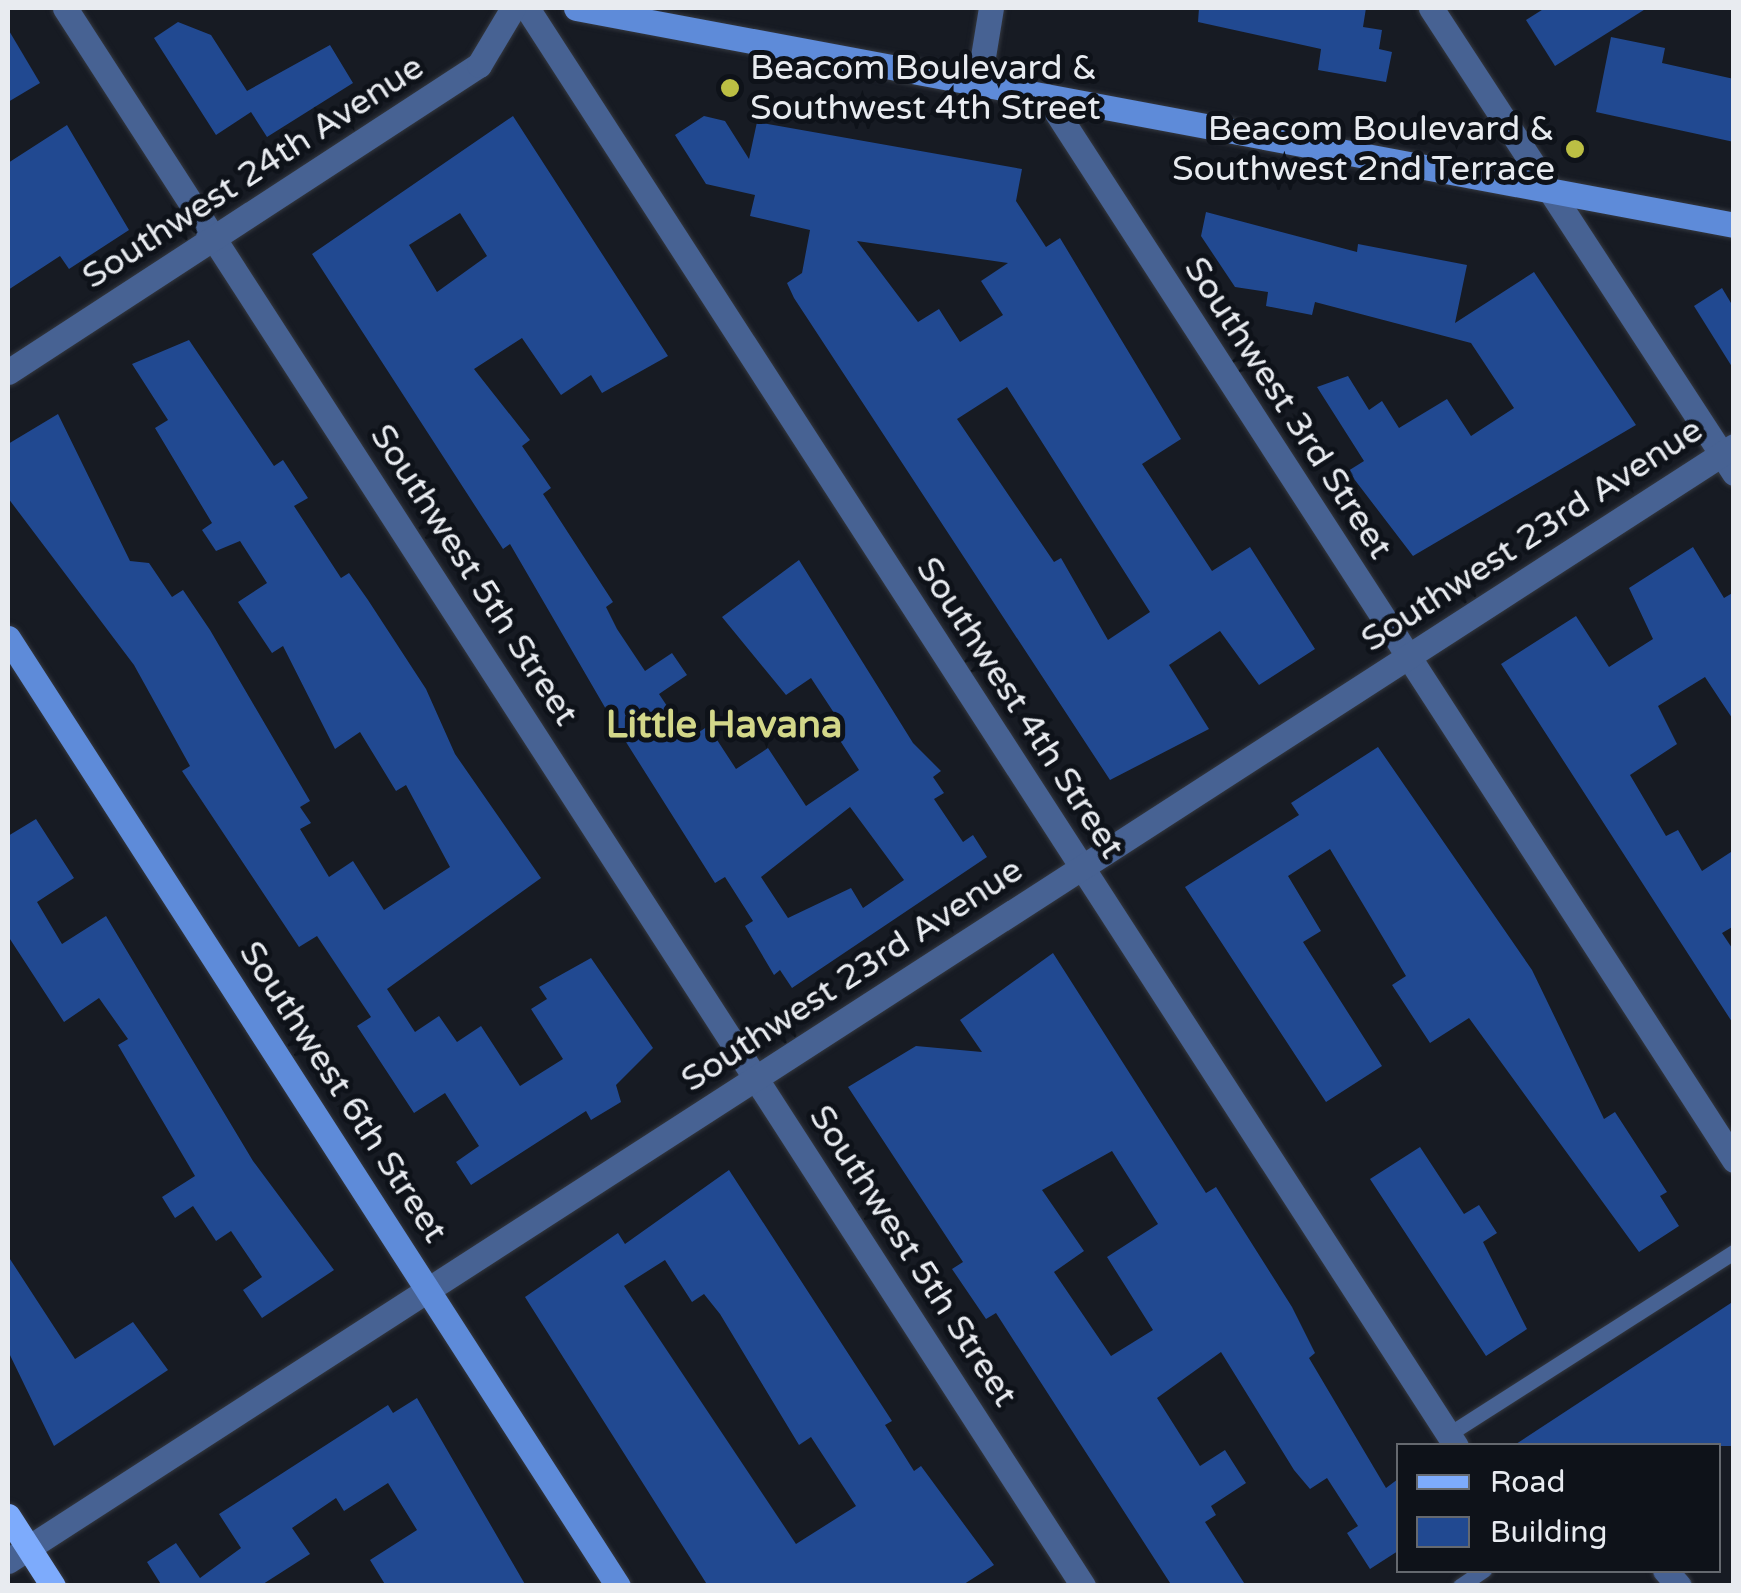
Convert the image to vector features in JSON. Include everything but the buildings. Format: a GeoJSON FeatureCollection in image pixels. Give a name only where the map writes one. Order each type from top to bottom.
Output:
{"type":"FeatureCollection","features":[{"type":"Feature","properties":{"kind":"main road"},"geometry":{"type":"LineString","coordinates":[[576,8],[1734,225]]}},
{"type":"Feature","properties":{"kind":"main road","name":"Southwest 6th Street"},"geometry":{"type":"LineString","coordinates":[[8,638],[618,1586]]}},
{"type":"Feature","properties":{"kind":"main road"},"geometry":{"type":"LineString","coordinates":[[8,1516],[18,1554],[52,1586]]}},
{"type":"Feature","properties":{"kind":"street","name":"Southwest 5th Street"},"geometry":{"type":"LineString","coordinates":[[65,8],[1083,1586]]}},
{"type":"Feature","properties":{"kind":"street","name":"Southwest 24th Avenue"},"geometry":{"type":"LineString","coordinates":[[8,372],[479,64],[513,8]]}},
{"type":"Feature","properties":{"kind":"street","name":"Southwest 4th Street"},"geometry":{"type":"LineString","coordinates":[[526,8],[1452,1440]]}},
{"type":"Feature","properties":{"kind":"street"},"geometry":{"type":"LineString","coordinates":[[979,82],[992,8]]}},
{"type":"Feature","properties":{"kind":"street"},"geometry":{"type":"LineString","coordinates":[[1431,8],[1729,458]]}},
{"type":"Feature","properties":{"kind":"street","name":"Southwest 3rd Street"},"geometry":{"type":"LineString","coordinates":[[1046,96],[1734,1160]]}},
{"type":"Feature","properties":{"kind":"street","name":"Southwest 23rd Avenue"},"geometry":{"type":"LineString","coordinates":[[18,1554],[430,1292],[1408,658],[1729,458]]}},
{"type":"Feature","properties":{"kind":"lane"},"geometry":{"type":"LineString","coordinates":[[1452,1440],[1734,1252]]}},
{"type":"Feature","properties":{"kind":"place","name":"Beacom Boulevard & Southwest 4th Street"},"geometry":{"type":"Point","coordinates":[730,88]}},
{"type":"Feature","properties":{"kind":"place","name":"Beacom Boulevard & Southwest 2nd Terrace"},"geometry":{"type":"Point","coordinates":[1575,149]}},
{"type":"Feature","properties":{"kind":"district","name":"Little Havana"},"geometry":{"type":"Point","coordinates":[724,726]}}]}
